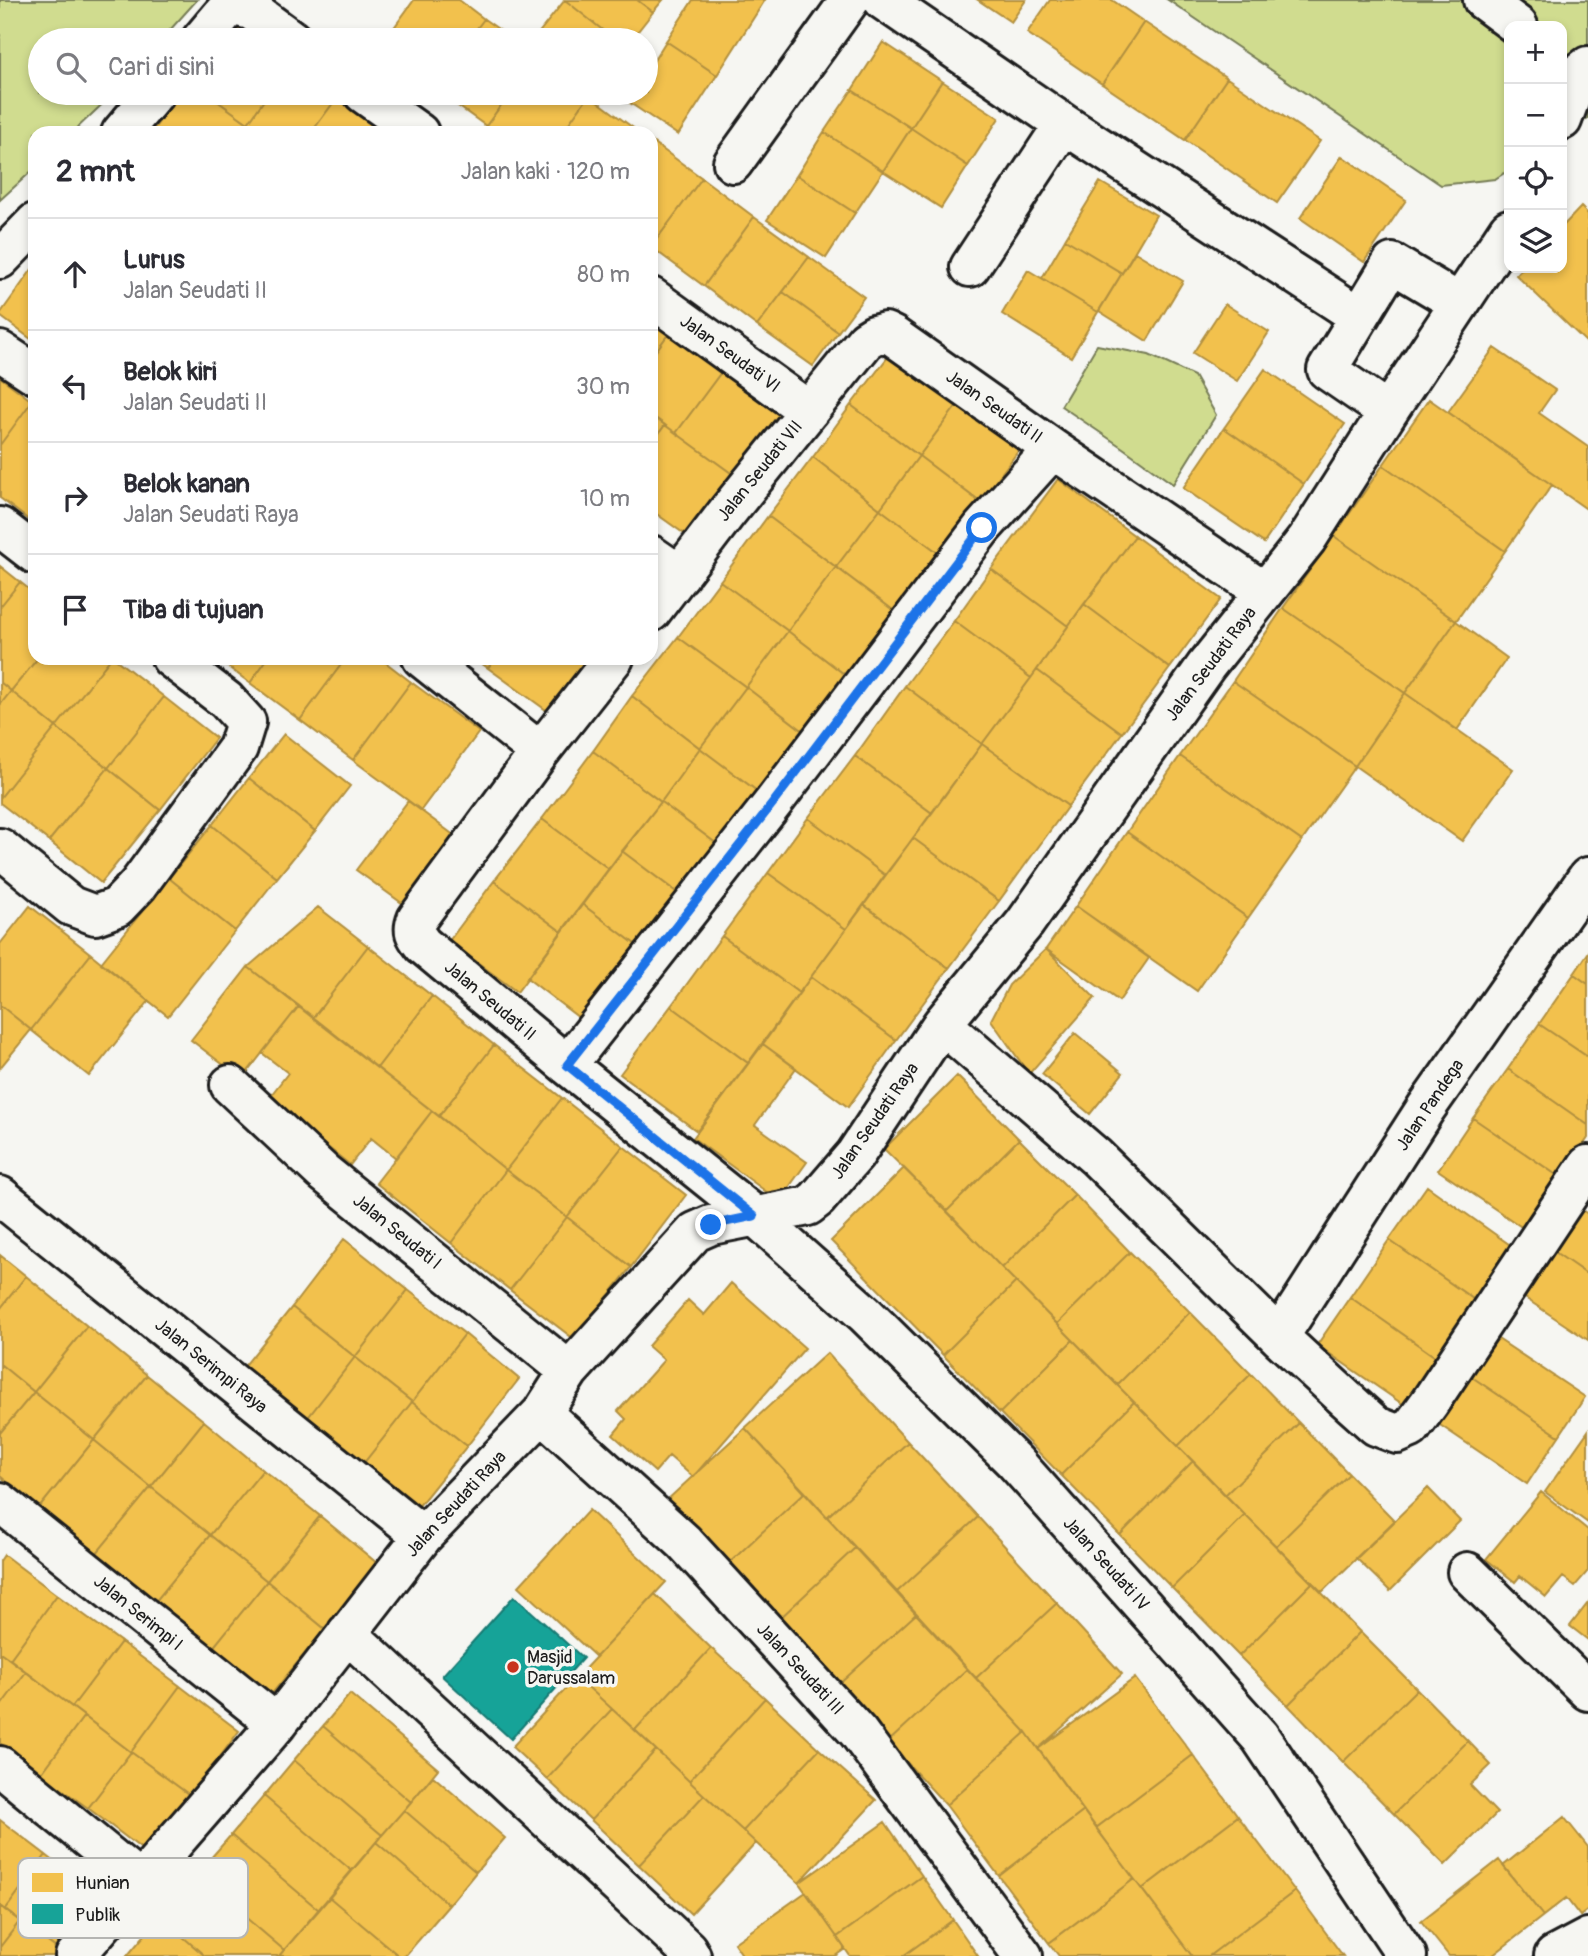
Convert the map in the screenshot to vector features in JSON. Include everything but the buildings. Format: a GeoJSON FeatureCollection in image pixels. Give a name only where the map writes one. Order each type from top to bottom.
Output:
{"type":"FeatureCollection","features":[{"type":"Feature","properties":{"kind":"street"},"geometry":{"type":"LineString","coordinates":[[733,163],[850,0]]}},
{"type":"Feature","properties":{"kind":"street"},"geometry":{"type":"LineString","coordinates":[[883,0],[1064,124],[1359,316]]}},
{"type":"Feature","properties":{"kind":"street"},"geometry":{"type":"LineString","coordinates":[[1483,0],[1511,21]]}},
{"type":"Feature","properties":{"kind":"street"},"geometry":{"type":"LineString","coordinates":[[211,28],[228,8],[237,7],[251,10],[276,28]]}},
{"type":"Feature","properties":{"kind":"street"},"geometry":{"type":"LineString","coordinates":[[1567,102],[1577,66]]}},
{"type":"Feature","properties":{"kind":"street"},"geometry":{"type":"LineString","coordinates":[[127,126],[145,105]]}},
{"type":"Feature","properties":{"kind":"street"},"geometry":{"type":"LineString","coordinates":[[380,105],[409,126]]}},
{"type":"Feature","properties":{"kind":"street"},"geometry":{"type":"LineString","coordinates":[[970,267],[1064,124]]}},
{"type":"Feature","properties":{"kind":"street"},"geometry":{"type":"LineString","coordinates":[[0,259],[28,230]]}},
{"type":"Feature","properties":{"kind":"street","name":"Jalan Seudati Raya"},"geometry":{"type":"LineString","coordinates":[[162,1858],[277,1724],[422,1535],[542,1413],[569,1371],[695,1232],[711,1225],[808,1206],[855,1155],[942,1024],[1025,923],[1206,666],[1307,539],[1504,237]]}},
{"type":"Feature","properties":{"kind":"street"},"geometry":{"type":"LineString","coordinates":[[1388,412],[1327,370],[1392,263],[1460,303]]}},
{"type":"Feature","properties":{"kind":"street","name":"Jalan Seudati VI"},"geometry":{"type":"LineString","coordinates":[[658,302],[809,411]]}},
{"type":"Feature","properties":{"kind":"street","name":"Jalan Seudati II"},"geometry":{"type":"LineString","coordinates":[[567,1065],[773,803],[982,528],[1053,449],[893,336],[885,332],[874,335]]}},
{"type":"Feature","properties":{"kind":"street","name":"Jalan Seudati VII"},"geometry":{"type":"LineString","coordinates":[[658,590],[666,565],[728,511],[866,340],[874,335]]}},
{"type":"Feature","properties":{"kind":"street"},"geometry":{"type":"LineString","coordinates":[[0,351],[28,369]]}},
{"type":"Feature","properties":{"kind":"street"},"geometry":{"type":"LineString","coordinates":[[1053,449],[1265,592]]}},
{"type":"Feature","properties":{"kind":"street"},"geometry":{"type":"LineString","coordinates":[[0,527],[28,549]]}},
{"type":"Feature","properties":{"kind":"street"},"geometry":{"type":"LineString","coordinates":[[0,848],[71,906],[95,915],[117,907],[138,885],[238,748],[246,722],[226,700],[180,665]]}},
{"type":"Feature","properties":{"kind":"street"},"geometry":{"type":"LineString","coordinates":[[431,665],[540,752],[608,665]]}},
{"type":"Feature","properties":{"kind":"street","name":"Jalan Seudati II"},"geometry":{"type":"LineString","coordinates":[[540,752],[417,919],[413,928],[415,935],[423,945],[567,1065],[754,1216]]}},
{"type":"Feature","properties":{"kind":"street","name":"Jalan Pandega"},"geometry":{"type":"LineString","coordinates":[[1279,1337],[1426,1108],[1588,877]]}},
{"type":"Feature","properties":{"kind":"street"},"geometry":{"type":"LineString","coordinates":[[942,1024],[1096,1157],[1279,1337],[1376,1426],[1397,1434],[1411,1428],[1430,1402],[1588,1165]]}},
{"type":"Feature","properties":{"kind":"street","name":"Jalan Seudati I"},"geometry":{"type":"LineString","coordinates":[[230,1084],[323,1172],[569,1371]]}},
{"type":"Feature","properties":{"kind":"street","name":"Jalan Serimpi Raya"},"geometry":{"type":"LineString","coordinates":[[0,1196],[422,1535]]}},
{"type":"Feature","properties":{"kind":"street","name":"Jalan Seudati IV"},"geometry":{"type":"LineString","coordinates":[[754,1216],[865,1314],[1015,1462],[1260,1737],[1407,1956]]}},
{"type":"Feature","properties":{"kind":"street","name":"Jalan Seudati III"},"geometry":{"type":"LineString","coordinates":[[542,1413],[684,1542],[858,1732],[1023,1956]]}},
{"type":"Feature","properties":{"kind":"street","name":"Jalan Serimpi I"},"geometry":{"type":"LineString","coordinates":[[0,1502],[277,1724]]}},
{"type":"Feature","properties":{"kind":"street"},"geometry":{"type":"LineString","coordinates":[[1467,1572],[1588,1691]]}},
{"type":"Feature","properties":{"kind":"street"},"geometry":{"type":"LineString","coordinates":[[347,1633],[687,1948],[691,1956]]}},
{"type":"Feature","properties":{"kind":"street"},"geometry":{"type":"LineString","coordinates":[[0,1766],[112,1858]]}},
{"type":"Feature","properties":{"kind":"street"},"geometry":{"type":"LineString","coordinates":[[1554,1956],[1588,1937]]}},
{"type":"Feature","properties":{"kind":"street","name":"Jalan Seudati Raya"},"geometry":{"type":"LineString","coordinates":[[75,1956],[91,1938]]}},
{"type":"Feature","properties":{"kind":"green space"},"geometry":{"type":"Polygon","coordinates":[[[0,0],[197,0],[172,28],[28,28],[28,105],[101,105],[79,126],[28,126],[28,174],[0,200],[0,0]]]}},
{"type":"Feature","properties":{"kind":"green space"},"geometry":{"type":"Polygon","coordinates":[[[1168,0],[1588,0],[1588,118],[1567,132],[1567,21],[1504,21],[1504,173],[1495,179],[1441,185],[1168,0]]]}},
{"type":"Feature","properties":{"kind":"green space"},"geometry":{"type":"Polygon","coordinates":[[[1097,345],[1149,355],[1194,376],[1216,415],[1173,484],[1061,406],[1097,345]]]}},
{"type":"Feature","properties":{"kind":"place","name":"Masjid Darussalam"},"geometry":{"type":"Point","coordinates":[513,1667]}},
{"type":"Feature","properties":{"kind":"route"},"geometry":{"type":"LineString","coordinates":[[711,1225],[754,1216],[567,1065],[773,803],[982,528]]}}]}
